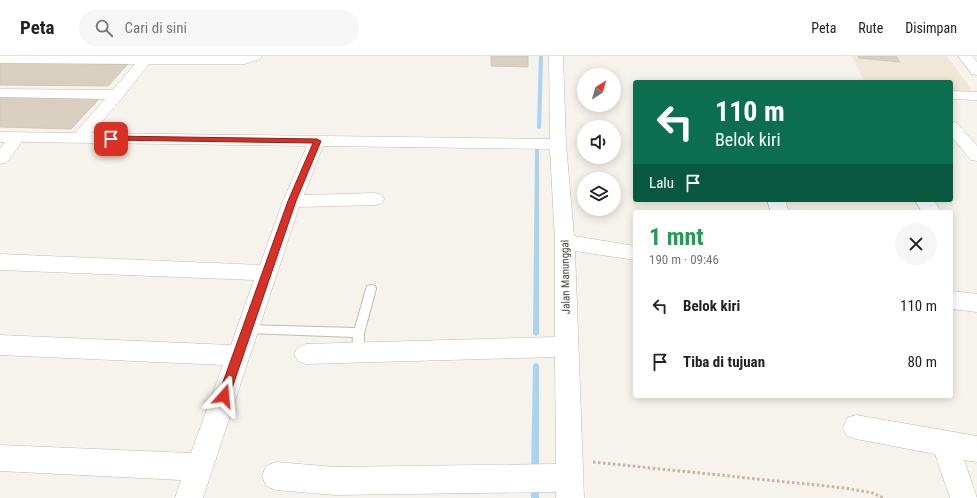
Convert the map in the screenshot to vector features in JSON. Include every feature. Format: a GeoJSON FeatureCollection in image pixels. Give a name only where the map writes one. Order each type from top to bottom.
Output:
{"type":"FeatureCollection","features":[{"type":"Feature","properties":{"kind":"street"},"geometry":{"type":"LineString","coordinates":[[0,59],[128,58],[144,61],[191,58],[245,60],[255,56]]}},
{"type":"Feature","properties":{"kind":"street","name":"Jalan Manunggal"},"geometry":{"type":"LineString","coordinates":[[556,56],[558,144],[565,242],[570,479]]}},
{"type":"Feature","properties":{"kind":"street"},"geometry":{"type":"LineString","coordinates":[[965,56],[977,71]]}},
{"type":"Feature","properties":{"kind":"street"},"geometry":{"type":"LineString","coordinates":[[79,138],[117,95],[144,61]]}},
{"type":"Feature","properties":{"kind":"street"},"geometry":{"type":"LineString","coordinates":[[0,93],[117,95]]}},
{"type":"Feature","properties":{"kind":"street"},"geometry":{"type":"LineString","coordinates":[[953,95],[977,96]]}},
{"type":"Feature","properties":{"kind":"street"},"geometry":{"type":"LineString","coordinates":[[953,128],[977,156]]}},
{"type":"Feature","properties":{"kind":"street"},"geometry":{"type":"LineString","coordinates":[[0,137],[558,144]]}},
{"type":"Feature","properties":{"kind":"street"},"geometry":{"type":"LineString","coordinates":[[0,159],[18,137]]}},
{"type":"Feature","properties":{"kind":"street"},"geometry":{"type":"LineString","coordinates":[[189,498],[292,201],[317,141]]}},
{"type":"Feature","properties":{"kind":"street"},"geometry":{"type":"LineString","coordinates":[[292,201],[375,199]]}},
{"type":"Feature","properties":{"kind":"street"},"geometry":{"type":"LineString","coordinates":[[565,242],[633,253]]}},
{"type":"Feature","properties":{"kind":"street"},"geometry":{"type":"LineString","coordinates":[[0,262],[268,273]]}},
{"type":"Feature","properties":{"kind":"street"},"geometry":{"type":"LineString","coordinates":[[953,300],[977,303]]}},
{"type":"Feature","properties":{"kind":"street"},"geometry":{"type":"LineString","coordinates":[[306,354],[359,343],[567,348]]}},
{"type":"Feature","properties":{"kind":"street"},"geometry":{"type":"LineString","coordinates":[[0,345],[238,354]]}},
{"type":"Feature","properties":{"kind":"street"},"geometry":{"type":"LineString","coordinates":[[856,427],[977,449]]}},
{"type":"Feature","properties":{"kind":"street"},"geometry":{"type":"LineString","coordinates":[[944,443],[964,498]]}},
{"type":"Feature","properties":{"kind":"street"},"geometry":{"type":"LineString","coordinates":[[0,458],[201,466]]}},
{"type":"Feature","properties":{"kind":"street"},"geometry":{"type":"LineString","coordinates":[[276,476],[335,481],[570,479]]}},
{"type":"Feature","properties":{"kind":"lane"},"geometry":{"type":"LineString","coordinates":[[247,329],[359,343],[370,289]]}},
{"type":"Feature","properties":{"kind":"path"},"geometry":{"type":"LineString","coordinates":[[570,479],[583,461],[845,488],[873,493],[884,498]]}},
{"type":"Feature","properties":{"kind":"shaded area"},"geometry":{"type":"Polygon","coordinates":[[[852,56],[947,56],[975,95],[953,92],[953,80],[864,80],[852,56]]]}},
{"type":"Feature","properties":{"kind":"building"},"geometry":{"type":"Polygon","coordinates":[[[491,56],[528,56],[528,67],[491,66],[491,56]]]}},
{"type":"Feature","properties":{"kind":"building"},"geometry":{"type":"Polygon","coordinates":[[[858,56],[896,56],[900,62],[859,58],[858,56]]]}},
{"type":"Feature","properties":{"kind":"building"},"geometry":{"type":"Polygon","coordinates":[[[0,62],[128,64],[108,86],[0,85],[0,62]]]}},
{"type":"Feature","properties":{"kind":"building"},"geometry":{"type":"Polygon","coordinates":[[[0,97],[100,98],[71,129],[0,127],[0,97]]]}},
{"type":"Feature","properties":{"kind":"waterway"},"geometry":{"type":"LineString","coordinates":[[539,128],[541,56]]}},
{"type":"Feature","properties":{"kind":"waterway"},"geometry":{"type":"LineString","coordinates":[[536,333],[537,148]]}},
{"type":"Feature","properties":{"kind":"waterway"},"geometry":{"type":"LineString","coordinates":[[535,472],[536,366]]}},
{"type":"Feature","properties":{"kind":"waterway"},"geometry":{"type":"LineString","coordinates":[[535,485],[535,498]]}},
{"type":"Feature","properties":{"kind":"route"},"geometry":{"type":"LineString","coordinates":[[111,139],[317,141],[292,201],[224,396]]}}]}
